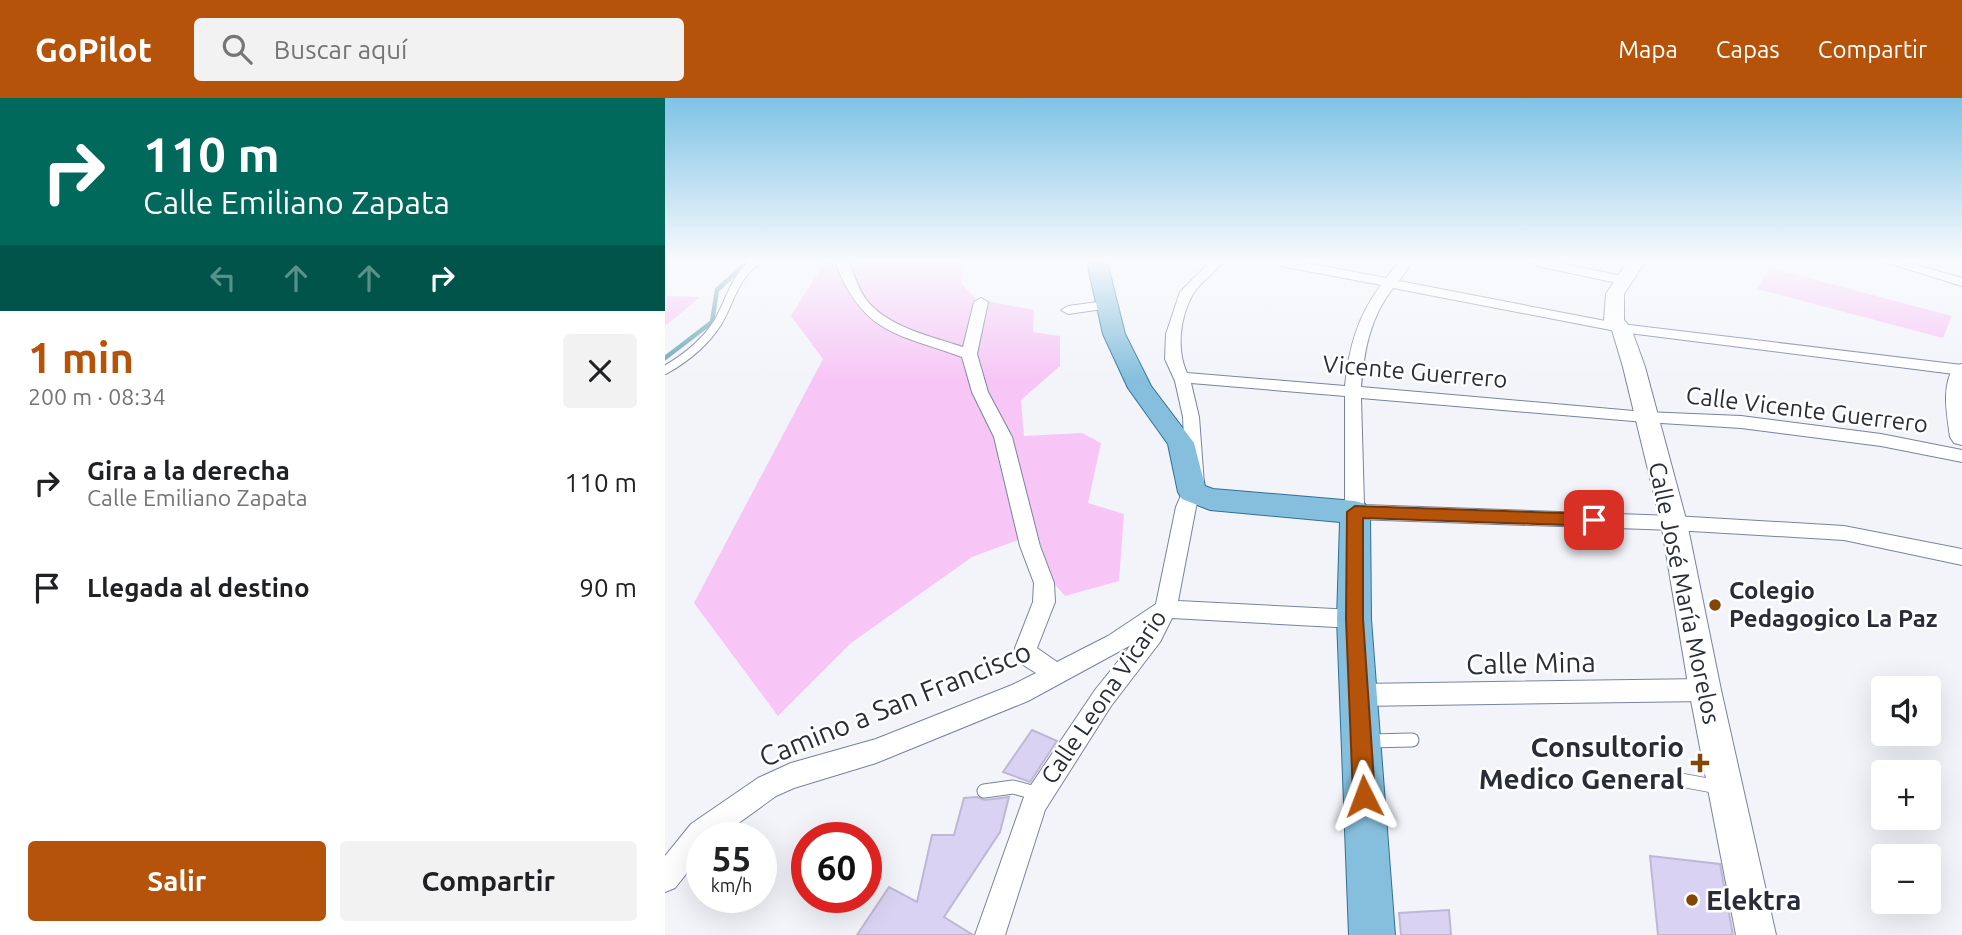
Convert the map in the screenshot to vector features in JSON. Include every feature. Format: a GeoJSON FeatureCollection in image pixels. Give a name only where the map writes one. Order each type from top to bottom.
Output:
{"type":"FeatureCollection","features":[{"type":"Feature","properties":{"kind":"main road","name":"Calle José María Morelos"},"geometry":{"type":"LineString","coordinates":[[1613,301],[1614,321],[1621,328],[1634,367],[1674,523],[1705,690],[1756,935]]}},
{"type":"Feature","properties":{"kind":"main road"},"geometry":{"type":"LineString","coordinates":[[1105,304],[1128,366],[1146,397],[1181,443],[1192,492],[1210,499],[1355,512],[1358,695],[1372,935]]}},
{"type":"Feature","properties":{"kind":"main road"},"geometry":{"type":"LineString","coordinates":[[1962,371],[1957,395],[1962,437]]}},
{"type":"Feature","properties":{"kind":"street"},"geometry":{"type":"LineString","coordinates":[[863,301],[868,310],[893,325],[969,354]]}},
{"type":"Feature","properties":{"kind":"street","name":"Calle Leona Vicario"},"geometry":{"type":"LineString","coordinates":[[990,935],[1034,803],[1103,698],[1152,635],[1166,609],[1186,508],[1195,484],[1191,417],[1173,359],[1172,345],[1184,301]]}},
{"type":"Feature","properties":{"kind":"street"},"geometry":{"type":"LineString","coordinates":[[1378,301],[1366,319],[1354,390],[1355,512],[1674,523],[1845,533],[1962,557]]}},
{"type":"Feature","properties":{"kind":"street"},"geometry":{"type":"LineString","coordinates":[[1479,301],[1621,328],[1962,371]]}},
{"type":"Feature","properties":{"kind":"street"},"geometry":{"type":"LineString","coordinates":[[981,302],[969,354],[979,392],[1003,436],[1030,546],[1044,583],[1044,602],[1026,648],[1028,656],[1058,674]]}},
{"type":"Feature","properties":{"kind":"street"},"geometry":{"type":"LineString","coordinates":[[1068,310],[1105,304]]}},
{"type":"Feature","properties":{"kind":"street","name":"Vicente Guerrero"},"geometry":{"type":"LineString","coordinates":[[1180,377],[1645,417]]}},
{"type":"Feature","properties":{"kind":"street","name":"Calle Vicente Guerrero"},"geometry":{"type":"LineString","coordinates":[[1645,417],[1741,422],[1809,430],[1881,440],[1962,456]]}},
{"type":"Feature","properties":{"kind":"street"},"geometry":{"type":"LineString","coordinates":[[1166,609],[1355,619]]}},
{"type":"Feature","properties":{"kind":"street","name":"Camino a San Francisco"},"geometry":{"type":"LineString","coordinates":[[665,878],[701,834],[767,787],[791,776],[888,747],[1020,693],[1116,643],[1166,609]]}},
{"type":"Feature","properties":{"kind":"street","name":"Calle Mina"},"geometry":{"type":"LineString","coordinates":[[1358,695],[1705,690]]}},
{"type":"Feature","properties":{"kind":"lane"},"geometry":{"type":"LineString","coordinates":[[665,370],[683,360],[699,346],[722,313],[726,301]]}},
{"type":"Feature","properties":{"kind":"lane"},"geometry":{"type":"LineString","coordinates":[[1361,741],[1412,740]]}},
{"type":"Feature","properties":{"kind":"lane"},"geometry":{"type":"LineString","coordinates":[[1681,780],[1725,788]]}},
{"type":"Feature","properties":{"kind":"lane"},"geometry":{"type":"LineString","coordinates":[[984,791],[1013,787],[1039,794]]}},
{"type":"Feature","properties":{"kind":"shaded area"},"geometry":{"type":"Polygon","coordinates":[[[665,301],[695,301],[665,326],[665,301]]]}},
{"type":"Feature","properties":{"kind":"shaded area"},"geometry":{"type":"Polygon","coordinates":[[[800,301],[987,301],[1034,310],[1033,332],[1060,336],[1060,366],[1021,400],[1024,436],[1082,433],[1101,443],[1088,503],[1124,514],[1119,581],[1065,596],[1052,581],[1037,533],[972,557],[851,643],[778,716],[694,603],[823,359],[791,316],[800,301]]]}},
{"type":"Feature","properties":{"kind":"shaded area"},"geometry":{"type":"Polygon","coordinates":[[[1803,301],[1895,301],[1952,316],[1943,338],[1803,301]]]}},
{"type":"Feature","properties":{"kind":"building"},"geometry":{"type":"Polygon","coordinates":[[[1032,730],[1057,741],[1030,782],[1003,772],[1032,730]]]}},
{"type":"Feature","properties":{"kind":"building"},"geometry":{"type":"Polygon","coordinates":[[[977,797],[985,800],[1009,797],[1000,832],[944,917],[973,935],[857,935],[872,913],[882,913],[882,898],[889,887],[917,902],[932,835],[954,835],[964,798],[977,797]]]}},
{"type":"Feature","properties":{"kind":"building","name":"Elektra"},"geometry":{"type":"Polygon","coordinates":[[[1650,856],[1720,864],[1733,935],[1658,935],[1650,856]]]}},
{"type":"Feature","properties":{"kind":"building"},"geometry":{"type":"Polygon","coordinates":[[[1449,910],[1451,935],[1401,935],[1399,913],[1449,910]]]}},
{"type":"Feature","properties":{"kind":"waterway"},"geometry":{"type":"LineString","coordinates":[[665,358],[712,322],[715,301]]}},
{"type":"Feature","properties":{"kind":"place","name":"Colegio Pedagogico La Paz"},"geometry":{"type":"Point","coordinates":[1715,605]}},
{"type":"Feature","properties":{"kind":"place","name":"Consultorio Medico General"},"geometry":{"type":"Point","coordinates":[1700,763]}},
{"type":"Feature","properties":{"kind":"place","name":"Elektra"},"geometry":{"type":"Point","coordinates":[1692,900]}},
{"type":"Feature","properties":{"kind":"route"},"geometry":{"type":"LineString","coordinates":[[1364,796],[1355,619],[1355,512],[1594,520]]}}]}
